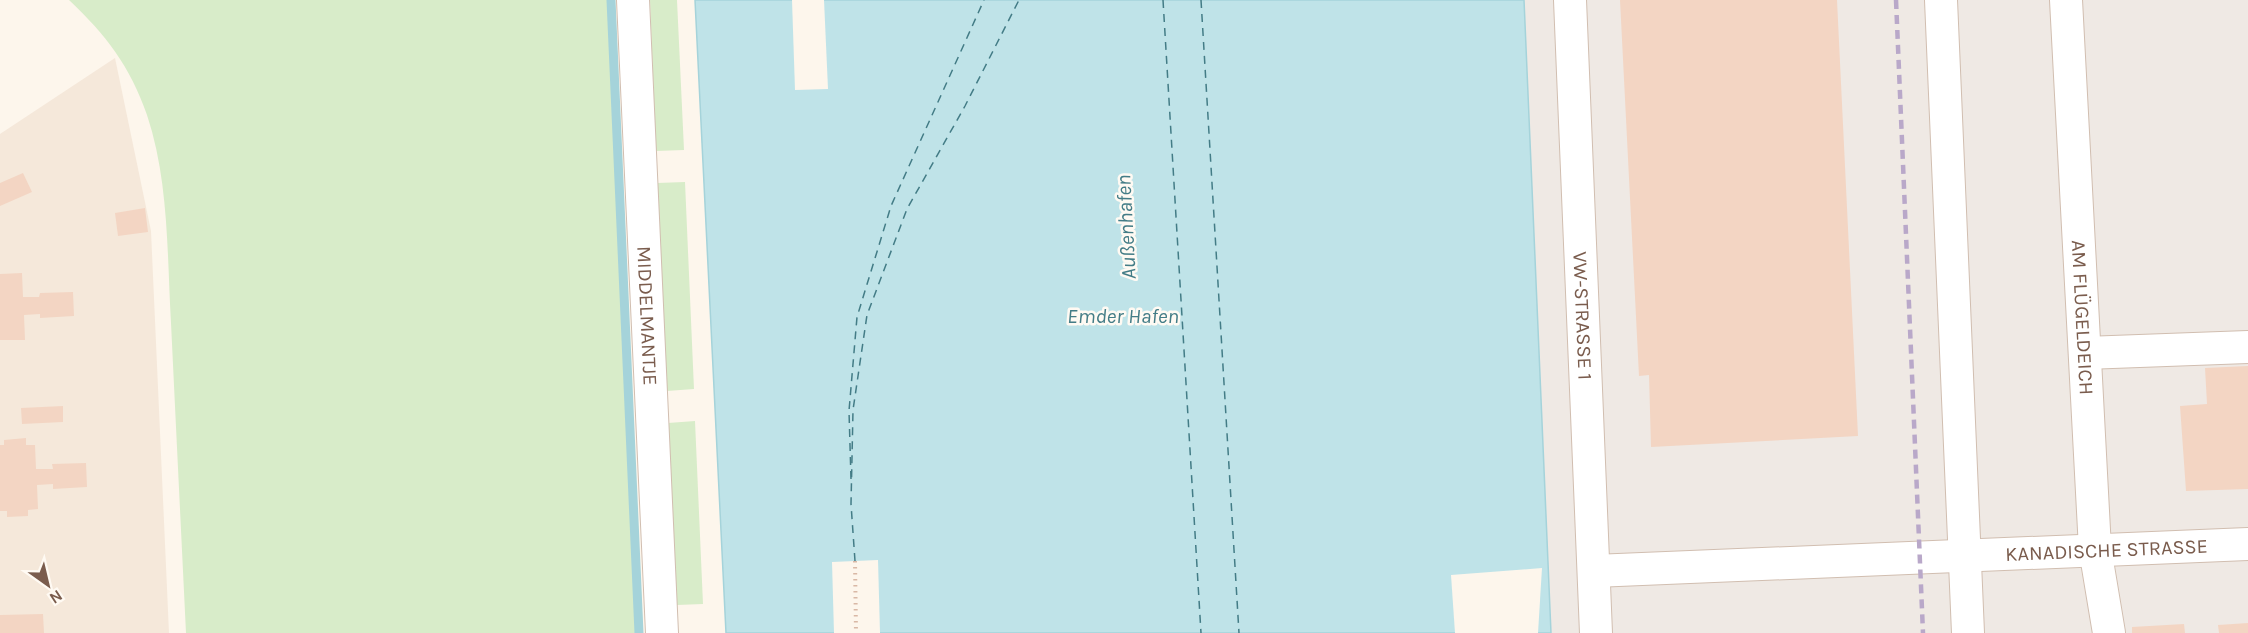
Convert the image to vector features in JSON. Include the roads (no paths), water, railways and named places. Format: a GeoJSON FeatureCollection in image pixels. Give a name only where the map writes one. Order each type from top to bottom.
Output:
{"type":"FeatureCollection","features":[{"type":"Feature","properties":{"kind":"street","name":"MIDDELMANTJE"},"geometry":{"type":"LineString","coordinates":[[633,0],[662,633]]}},
{"type":"Feature","properties":{"kind":"street","name":"VW-STRASSE 1"},"geometry":{"type":"LineString","coordinates":[[1570,0],[1596,633]]}},
{"type":"Feature","properties":{"kind":"street"},"geometry":{"type":"LineString","coordinates":[[1941,0],[1968,633]]}},
{"type":"Feature","properties":{"kind":"street","name":"AM FLÜGELDEICH"},"geometry":{"type":"LineString","coordinates":[[2066,0],[2095,549],[2109,633]]}},
{"type":"Feature","properties":{"kind":"street"},"geometry":{"type":"LineString","coordinates":[[2085,353],[2248,346]]}},
{"type":"Feature","properties":{"kind":"street","name":"KANADISCHE STRASSE"},"geometry":{"type":"LineString","coordinates":[[1594,571],[2248,544]]}},
{"type":"Feature","properties":{"kind":"water","name":"Emder Hafen"},"geometry":{"type":"Polygon","coordinates":[[[695,0],[1524,0],[1551,633],[726,633],[695,0]]]}},
{"type":"Feature","properties":{"kind":"waterway"},"geometry":{"type":"LineString","coordinates":[[611,0],[639,633]]}},
{"type":"Feature","properties":{"kind":"railway"},"geometry":{"type":"LineString","coordinates":[[1896,0],[1923,633]]}},
{"type":"Feature","properties":{"kind":"water label","name":"Außenhafen"},"geometry":{"type":"Point","coordinates":[1126,227]}}]}
